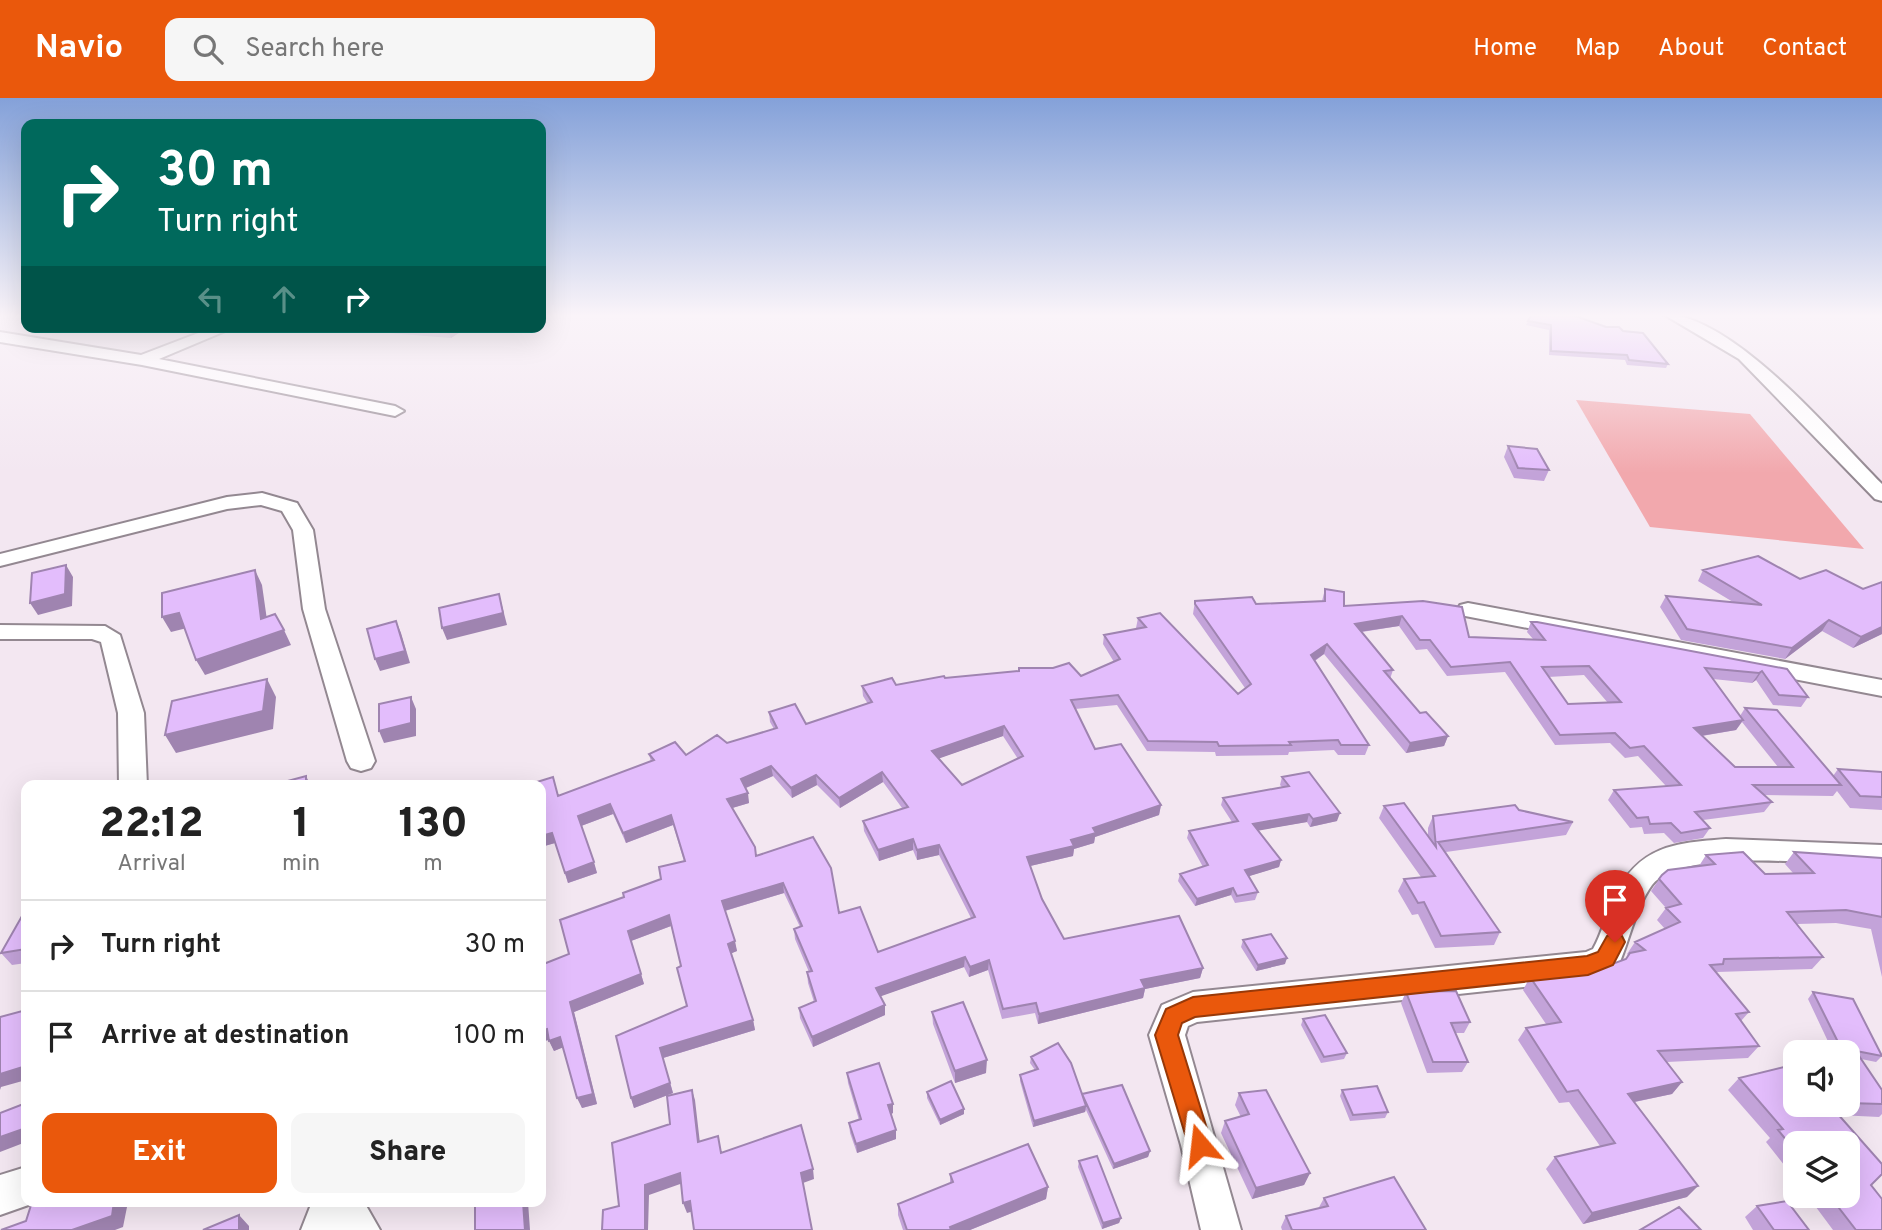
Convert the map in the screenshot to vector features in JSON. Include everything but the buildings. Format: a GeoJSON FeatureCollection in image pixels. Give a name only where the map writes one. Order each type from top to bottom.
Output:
{"type":"FeatureCollection","features":[{"type":"Feature","properties":{"kind":"street"},"geometry":{"type":"LineString","coordinates":[[176,367],[395,411]]}},
{"type":"Feature","properties":{"kind":"street"},"geometry":{"type":"LineString","coordinates":[[1756,367],[1882,495]]}},
{"type":"Feature","properties":{"kind":"street"},"geometry":{"type":"LineString","coordinates":[[0,560],[227,503],[262,499],[290,507],[303,530],[314,609],[361,761]]}},
{"type":"Feature","properties":{"kind":"street"},"geometry":{"type":"LineString","coordinates":[[1468,610],[1882,688]]}},
{"type":"Feature","properties":{"kind":"street"},"geometry":{"type":"LineString","coordinates":[[0,632],[92,632],[105,634],[112,640],[131,713],[132,780]]}},
{"type":"Feature","properties":{"kind":"street"},"geometry":{"type":"LineString","coordinates":[[1221,1230],[1200,1145],[1167,1035],[1174,1016],[1193,1007],[1588,965],[1605,959],[1637,882],[1650,868],[1668,858],[1700,851],[1882,857]]}},
{"type":"Feature","properties":{"kind":"street"},"geometry":{"type":"LineString","coordinates":[[0,1195],[21,1189]]}},
{"type":"Feature","properties":{"kind":"street"},"geometry":{"type":"LineString","coordinates":[[321,1230],[333,1207]]}},
{"type":"Feature","properties":{"kind":"street"},"geometry":{"type":"LineString","coordinates":[[340,1207],[360,1230]]}},
{"type":"Feature","properties":{"kind":"shaded area"},"geometry":{"type":"Polygon","coordinates":[[[1576,400],[1750,414],[1864,549],[1650,527],[1576,400]]]}},
{"type":"Feature","properties":{"kind":"route"},"geometry":{"type":"LineString","coordinates":[[1200,1145],[1167,1035],[1174,1016],[1193,1007],[1588,965],[1605,959],[1615,942]]}}]}
